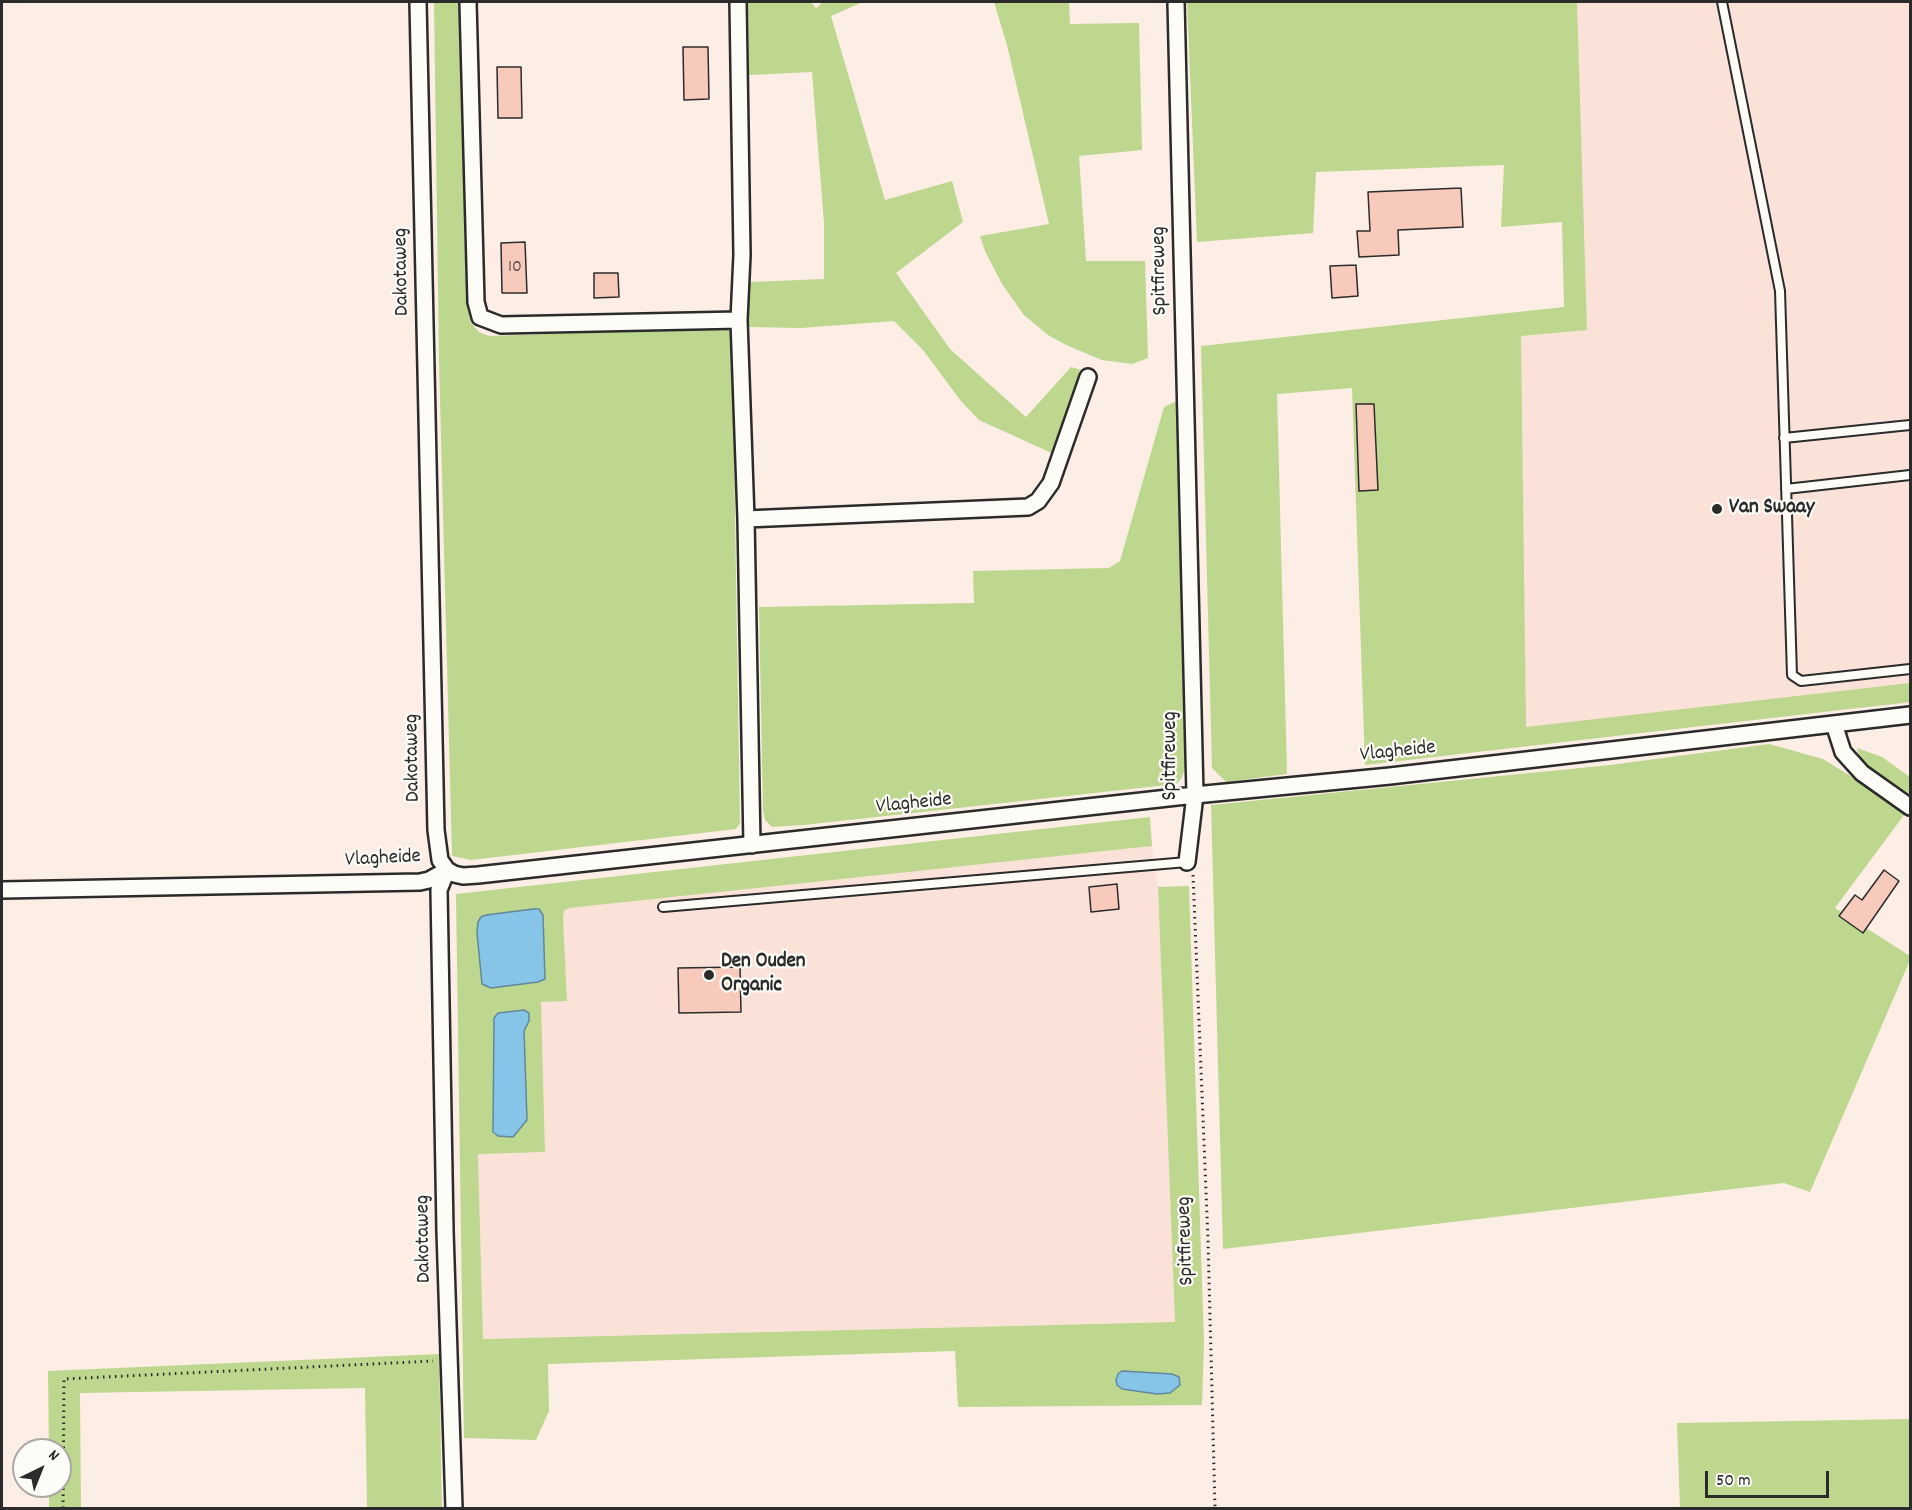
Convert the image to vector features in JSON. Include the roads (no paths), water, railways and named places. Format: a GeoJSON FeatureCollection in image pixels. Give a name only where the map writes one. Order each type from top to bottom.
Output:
{"type":"FeatureCollection","features":[{"type":"Feature","properties":{"kind":"street","name":"Dakotaweg"},"geometry":{"type":"LineString","coordinates":[[418,2],[436,830],[438,854],[447,870],[439,890],[454,1509]]}},
{"type":"Feature","properties":{"kind":"street"},"geometry":{"type":"LineString","coordinates":[[468,2],[476,302],[480,317],[501,325],[739,320]]}},
{"type":"Feature","properties":{"kind":"street"},"geometry":{"type":"LineString","coordinates":[[738,2],[742,255],[739,320],[746,519],[752,845]]}},
{"type":"Feature","properties":{"kind":"street","name":"Spitfireweg"},"geometry":{"type":"LineString","coordinates":[[1176,2],[1195,795],[1188,862]]}},
{"type":"Feature","properties":{"kind":"street"},"geometry":{"type":"LineString","coordinates":[[746,519],[1028,507],[1038,501],[1051,483],[1088,377]]}},
{"type":"Feature","properties":{"kind":"street","name":"Vlagheide"},"geometry":{"type":"LineString","coordinates":[[2,890],[420,882],[429,880],[447,870],[463,876],[1195,795],[1390,776],[1911,715]]}},
{"type":"Feature","properties":{"kind":"street"},"geometry":{"type":"LineString","coordinates":[[1834,724],[1843,752],[1862,773],[1911,807]]}},
{"type":"Feature","properties":{"kind":"lane"},"geometry":{"type":"LineString","coordinates":[[1722,2],[1780,291],[1792,675],[1801,681],[1911,669]]}},
{"type":"Feature","properties":{"kind":"lane"},"geometry":{"type":"LineString","coordinates":[[1784,438],[1911,425]]}},
{"type":"Feature","properties":{"kind":"lane"},"geometry":{"type":"LineString","coordinates":[[1786,489],[1911,475]]}},
{"type":"Feature","properties":{"kind":"lane"},"geometry":{"type":"LineString","coordinates":[[663,907],[1188,862]]}},
{"type":"Feature","properties":{"kind":"water"},"geometry":{"type":"Polygon","coordinates":[[[539,909],[543,915],[545,979],[538,982],[491,988],[482,984],[477,933],[481,917],[539,909]]]}},
{"type":"Feature","properties":{"kind":"water"},"geometry":{"type":"Polygon","coordinates":[[[524,1010],[529,1013],[529,1021],[524,1031],[527,1120],[513,1137],[498,1136],[493,1132],[494,1018],[498,1013],[524,1010]]]}},
{"type":"Feature","properties":{"kind":"water"},"geometry":{"type":"Polygon","coordinates":[[[1122,1371],[1172,1374],[1179,1377],[1180,1385],[1170,1393],[1157,1394],[1122,1389],[1117,1385],[1116,1380],[1122,1371]]]}},
{"type":"Feature","properties":{"kind":"place","name":"Van Swaay"},"geometry":{"type":"Point","coordinates":[1717,509]}},
{"type":"Feature","properties":{"kind":"place","name":"Den Ouden Organic"},"geometry":{"type":"Point","coordinates":[709,975]}}]}
